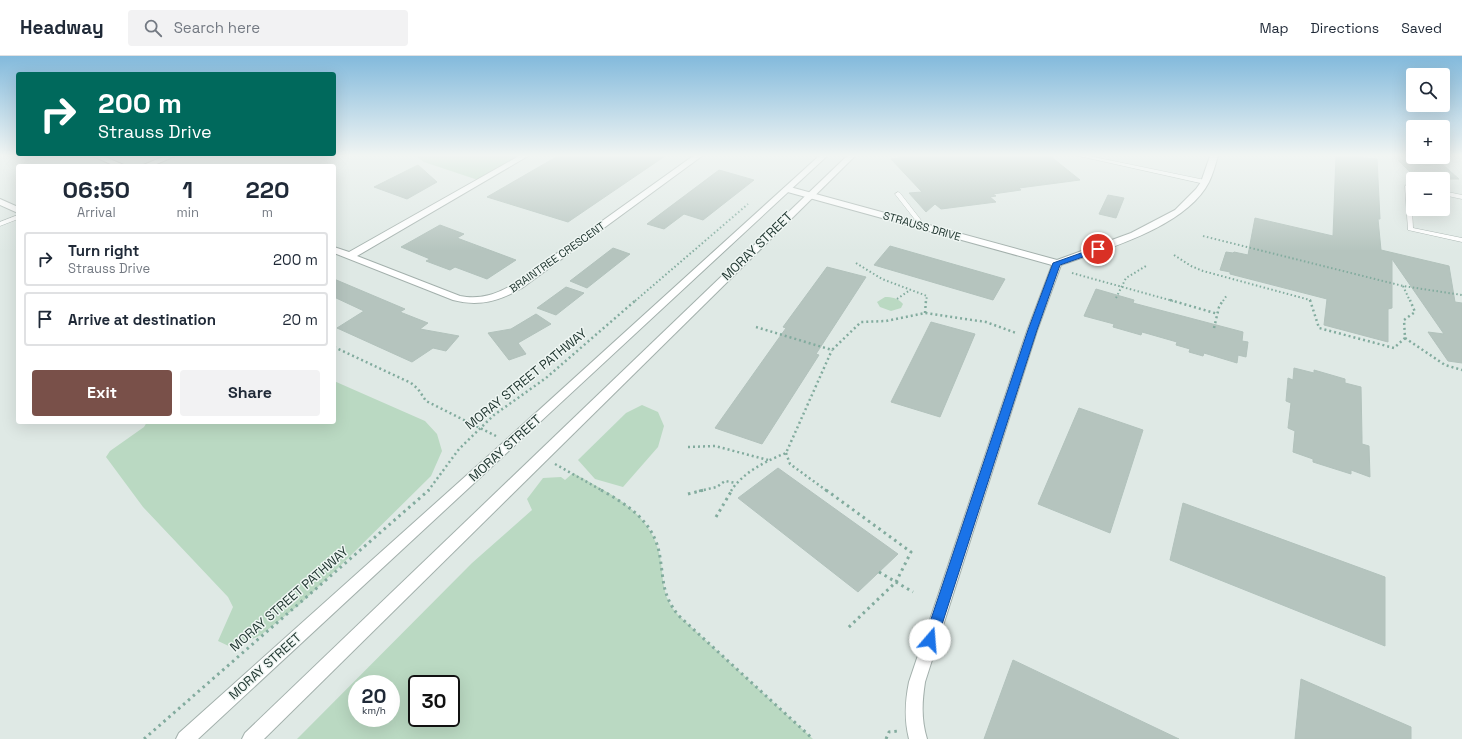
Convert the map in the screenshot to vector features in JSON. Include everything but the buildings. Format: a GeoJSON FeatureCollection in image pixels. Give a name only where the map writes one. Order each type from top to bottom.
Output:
{"type":"FeatureCollection","features":[{"type":"Feature","properties":{"kind":"street"},"geometry":{"type":"LineString","coordinates":[[349,256],[468,188]]}},
{"type":"Feature","properties":{"kind":"street","name":"BRAINTREE CRESCENT"},"geometry":{"type":"LineString","coordinates":[[336,251],[457,298],[475,302],[494,298],[518,286],[654,188]]}},
{"type":"Feature","properties":{"kind":"street","name":"MORAY STREET"},"geometry":{"type":"LineString","coordinates":[[251,739],[817,188]]}},
{"type":"Feature","properties":{"kind":"street"},"geometry":{"type":"LineString","coordinates":[[918,739],[914,726],[912,705],[917,682],[1030,338],[1057,263],[1134,235],[1178,212],[1201,188]]}},
{"type":"Feature","properties":{"kind":"street","name":"STRAUSS DRIVE"},"geometry":{"type":"LineString","coordinates":[[787,189],[1057,263]]}},
{"type":"Feature","properties":{"kind":"street","name":"MORAY STREET"},"geometry":{"type":"LineString","coordinates":[[185,739],[511,443],[787,189]]}},
{"type":"Feature","properties":{"kind":"street"},"geometry":{"type":"LineString","coordinates":[[0,202],[16,209]]}},
{"type":"Feature","properties":{"kind":"lane"},"geometry":{"type":"LineString","coordinates":[[898,194],[922,226]]}},
{"type":"Feature","properties":{"kind":"lane"},"geometry":{"type":"LineString","coordinates":[[1450,194],[1462,197]]}},
{"type":"Feature","properties":{"kind":"lane"},"geometry":{"type":"LineString","coordinates":[[1409,216],[1410,229],[1462,240]]}},
{"type":"Feature","properties":{"kind":"lane"},"geometry":{"type":"LineString","coordinates":[[0,224],[16,218]]}},
{"type":"Feature","properties":{"kind":"path","name":"MORAY STREET PATHWAY"},"geometry":{"type":"LineString","coordinates":[[144,739],[428,491],[459,449],[479,428],[494,415],[546,378],[750,203]]}},
{"type":"Feature","properties":{"kind":"path"},"geometry":{"type":"LineString","coordinates":[[1203,236],[1403,286],[1462,295]]}},
{"type":"Feature","properties":{"kind":"path"},"geometry":{"type":"LineString","coordinates":[[1174,255],[1191,266],[1203,271],[1310,300],[1319,328],[1394,348],[1405,338]]}},
{"type":"Feature","properties":{"kind":"path"},"geometry":{"type":"LineString","coordinates":[[856,263],[882,279],[927,296],[925,313]]}},
{"type":"Feature","properties":{"kind":"path"},"geometry":{"type":"LineString","coordinates":[[1116,298],[1120,287],[1130,273],[1146,266]]}},
{"type":"Feature","properties":{"kind":"path"},"geometry":{"type":"LineString","coordinates":[[1072,274],[1218,314]]}},
{"type":"Feature","properties":{"kind":"path"},"geometry":{"type":"LineString","coordinates":[[1403,286],[1415,312],[1404,320],[1405,338]]}},
{"type":"Feature","properties":{"kind":"path"},"geometry":{"type":"LineString","coordinates":[[897,299],[910,290]]}},
{"type":"Feature","properties":{"kind":"path"},"geometry":{"type":"LineString","coordinates":[[1214,328],[1219,307],[1227,295]]}},
{"type":"Feature","properties":{"kind":"path"},"geometry":{"type":"LineString","coordinates":[[848,628],[896,582],[911,552],[790,464],[786,453],[832,350],[861,322],[886,321],[925,313],[986,322],[1030,338]]}},
{"type":"Feature","properties":{"kind":"path"},"geometry":{"type":"LineString","coordinates":[[756,327],[832,350]]}},
{"type":"Feature","properties":{"kind":"path"},"geometry":{"type":"LineString","coordinates":[[1405,338],[1445,365],[1462,370]]}},
{"type":"Feature","properties":{"kind":"path"},"geometry":{"type":"LineString","coordinates":[[336,348],[410,383],[418,389],[426,401],[501,439]]}},
{"type":"Feature","properties":{"kind":"path"},"geometry":{"type":"LineString","coordinates":[[688,447],[715,446],[768,460]]}},
{"type":"Feature","properties":{"kind":"path"},"geometry":{"type":"LineString","coordinates":[[716,517],[736,483],[768,460],[786,453]]}},
{"type":"Feature","properties":{"kind":"path"},"geometry":{"type":"LineString","coordinates":[[563,467],[624,503],[648,525],[656,539],[665,591],[669,603],[678,614],[813,739]]}},
{"type":"Feature","properties":{"kind":"path"},"geometry":{"type":"LineString","coordinates":[[688,494],[717,488],[725,481],[736,483]]}},
{"type":"Feature","properties":{"kind":"path"},"geometry":{"type":"LineString","coordinates":[[879,572],[913,592]]}},
{"type":"Feature","properties":{"kind":"green space"},"geometry":{"type":"Polygon","coordinates":[[[885,297],[899,300],[903,304],[901,308],[891,311],[880,307],[877,302],[885,297]]]}},
{"type":"Feature","properties":{"kind":"green space"},"geometry":{"type":"Polygon","coordinates":[[[336,382],[425,421],[437,434],[442,451],[431,476],[300,604],[261,635],[233,648],[218,641],[233,607],[228,597],[143,507],[106,457],[110,451],[144,427],[146,424],[336,424],[336,382]]]}},
{"type":"Feature","properties":{"kind":"green space"},"geometry":{"type":"Polygon","coordinates":[[[642,405],[658,412],[664,426],[658,447],[623,487],[595,479],[578,460],[626,413],[642,405]]]}},
{"type":"Feature","properties":{"kind":"green space"},"geometry":{"type":"Polygon","coordinates":[[[573,473],[614,497],[638,516],[648,527],[655,541],[660,557],[665,592],[673,609],[813,739],[297,739],[348,688],[348,727],[400,727],[400,675],[361,675],[472,563],[532,510],[527,499],[543,478],[561,477],[565,480],[573,473]]]}},
{"type":"Feature","properties":{"kind":"route"},"geometry":{"type":"LineString","coordinates":[[930,640],[1032,330],[1057,263],[1098,249]]}}]}
